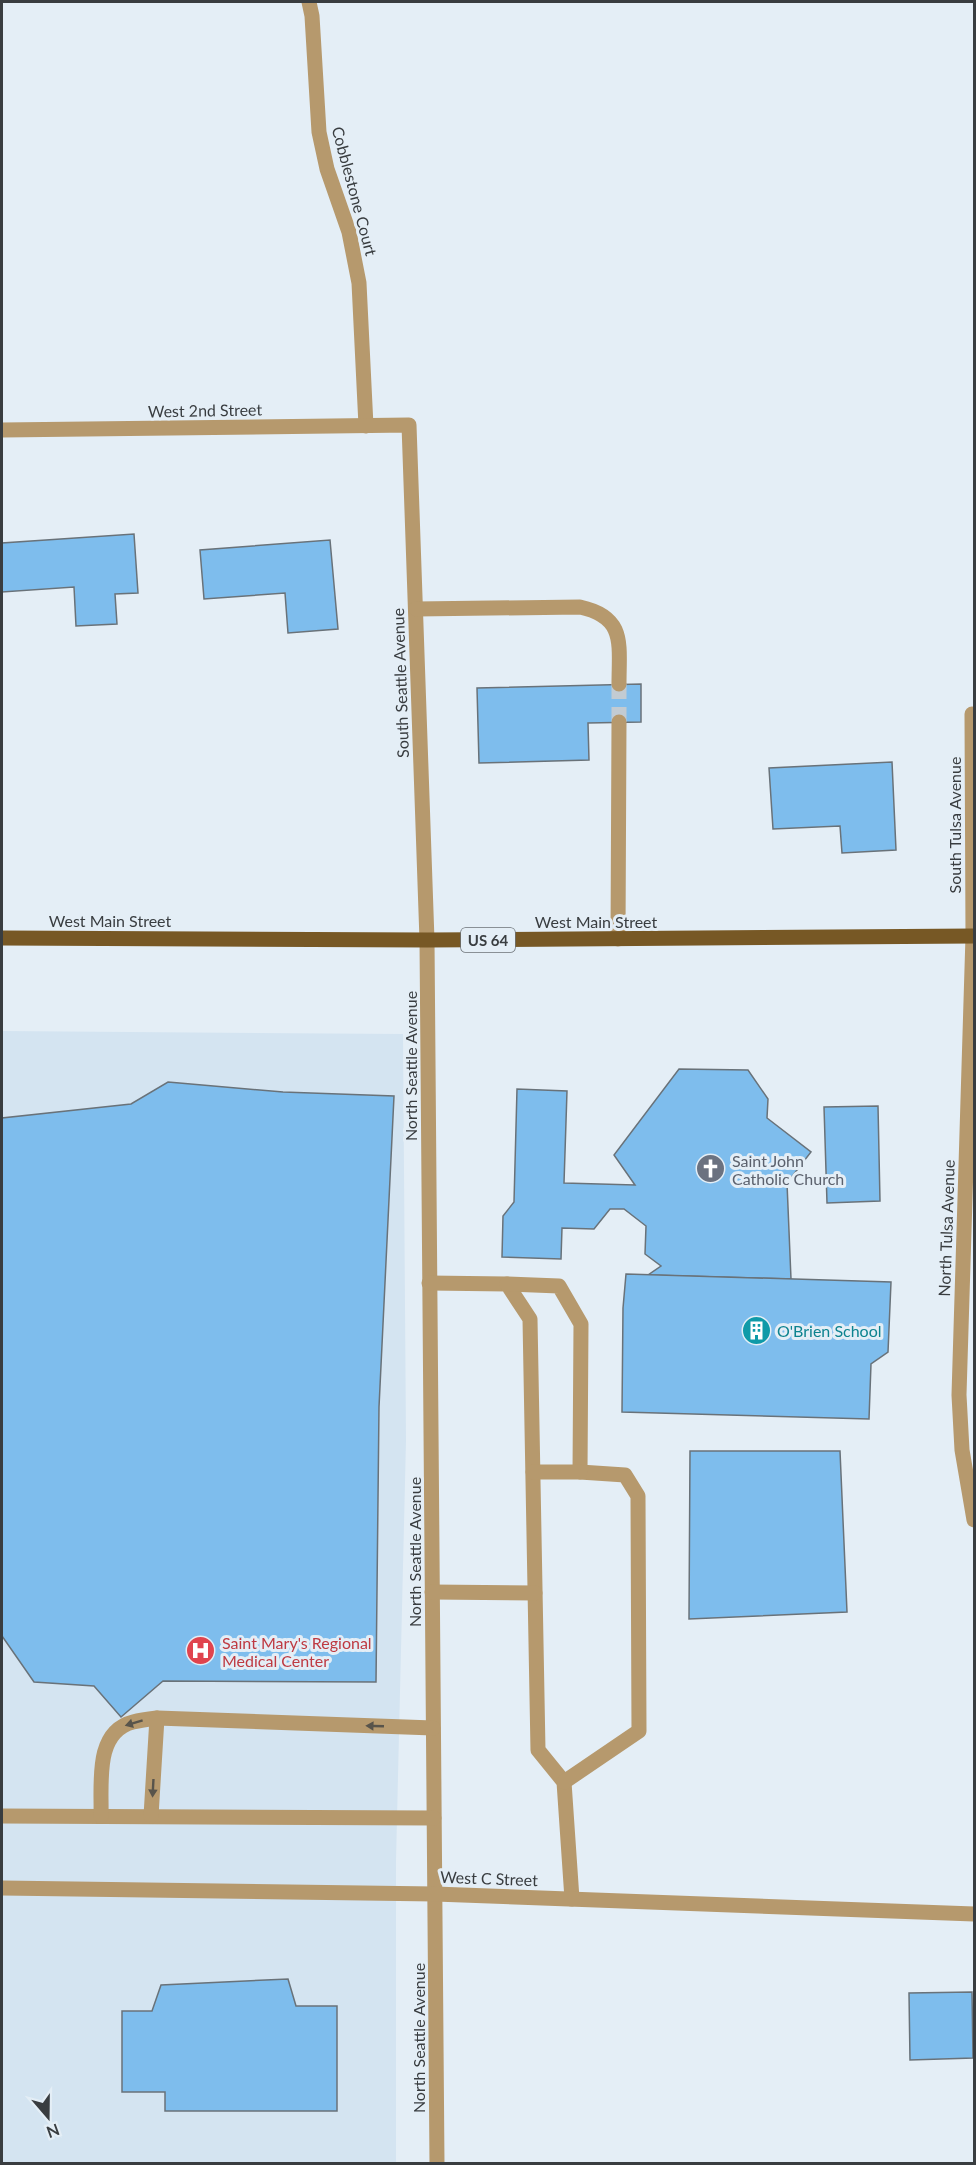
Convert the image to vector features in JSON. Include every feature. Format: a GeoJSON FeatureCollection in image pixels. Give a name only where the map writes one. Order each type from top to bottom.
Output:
{"type":"FeatureCollection","features":[{"type":"Feature","properties":{"kind":"main road","name":"West Main Street"},"geometry":{"type":"LineString","coordinates":[[2,938],[427,940],[974,936]]}},
{"type":"Feature","properties":{"kind":"street","name":"Cobblestone Court"},"geometry":{"type":"LineString","coordinates":[[309,2],[312,16],[319,132],[327,169],[349,232],[359,283],[366,426]]}},
{"type":"Feature","properties":{"kind":"street","name":"West 2nd Street"},"geometry":{"type":"LineString","coordinates":[[2,430],[409,426]]}},
{"type":"Feature","properties":{"kind":"street","name":"South Seattle Avenue"},"geometry":{"type":"LineString","coordinates":[[409,426],[427,940]]}},
{"type":"Feature","properties":{"kind":"street"},"geometry":{"type":"LineString","coordinates":[[416,609],[579,607],[596,610],[608,618],[619,642],[619,684]]}},
{"type":"Feature","properties":{"kind":"street","name":"South Tulsa Avenue"},"geometry":{"type":"LineString","coordinates":[[972,714],[974,936]]}},
{"type":"Feature","properties":{"kind":"street"},"geometry":{"type":"LineString","coordinates":[[618,939],[619,722]]}},
{"type":"Feature","properties":{"kind":"street","name":"North Tulsa Avenue"},"geometry":{"type":"LineString","coordinates":[[974,936],[958,1395],[968,1450],[975,1520]]}},
{"type":"Feature","properties":{"kind":"street","name":"North Seattle Avenue"},"geometry":{"type":"LineString","coordinates":[[427,940],[437,2163]]}},
{"type":"Feature","properties":{"kind":"street"},"geometry":{"type":"LineString","coordinates":[[429,1283],[559,1286],[581,1324],[580,1472]]}},
{"type":"Feature","properties":{"kind":"street"},"geometry":{"type":"LineString","coordinates":[[507,1284],[530,1319],[538,1750],[564,1782],[572,1899]]}},
{"type":"Feature","properties":{"kind":"street"},"geometry":{"type":"LineString","coordinates":[[533,1472],[625,1475],[638,1496],[639,1731],[564,1782]]}},
{"type":"Feature","properties":{"kind":"street"},"geometry":{"type":"LineString","coordinates":[[432,1592],[535,1593]]}},
{"type":"Feature","properties":{"kind":"street"},"geometry":{"type":"LineString","coordinates":[[101,1816],[105,1748],[114,1732],[132,1722],[157,1718],[433,1728]]}},
{"type":"Feature","properties":{"kind":"street"},"geometry":{"type":"LineString","coordinates":[[151,1816],[157,1718]]}},
{"type":"Feature","properties":{"kind":"street"},"geometry":{"type":"LineString","coordinates":[[2,1816],[434,1818]]}},
{"type":"Feature","properties":{"kind":"street","name":"West C Street"},"geometry":{"type":"LineString","coordinates":[[2,1888],[435,1894],[975,1914]]}},
{"type":"Feature","properties":{"kind":"shaded area","name":"Saint Mary's Regional Medical Center"},"geometry":{"type":"Polygon","coordinates":[[[2,1031],[403,1034],[406,1440],[396,1861],[396,2163],[2,2164],[2,1031]]]}},
{"type":"Feature","properties":{"kind":"building"},"geometry":{"type":"Polygon","coordinates":[[[134,534],[138,593],[115,594],[117,624],[76,626],[74,587],[2,592],[2,543],[134,534]]]}},
{"type":"Feature","properties":{"kind":"building"},"geometry":{"type":"Polygon","coordinates":[[[330,540],[338,629],[288,633],[285,593],[204,599],[200,550],[330,540]]]}},
{"type":"Feature","properties":{"kind":"building"},"geometry":{"type":"Polygon","coordinates":[[[641,684],[641,722],[588,723],[589,760],[479,763],[477,688],[641,684]]]}},
{"type":"Feature","properties":{"kind":"building"},"geometry":{"type":"Polygon","coordinates":[[[892,762],[896,850],[842,853],[840,826],[773,829],[769,768],[892,762]]]}},
{"type":"Feature","properties":{"kind":"building","name":"Saint John Catholic Church"},"geometry":{"type":"Polygon","coordinates":[[[679,1069],[748,1070],[768,1099],[767,1118],[811,1152],[787,1183],[791,1279],[648,1275],[661,1266],[645,1254],[646,1226],[624,1209],[610,1209],[594,1229],[562,1228],[561,1259],[502,1257],[503,1216],[514,1202],[517,1089],[567,1091],[564,1183],[635,1185],[614,1155],[679,1069]]]}},
{"type":"Feature","properties":{"kind":"building"},"geometry":{"type":"Polygon","coordinates":[[[168,1082],[283,1092],[394,1096],[379,1407],[376,1682],[163,1681],[121,1717],[94,1686],[34,1682],[2,1636],[2,1118],[131,1104],[168,1082]]]}},
{"type":"Feature","properties":{"kind":"building"},"geometry":{"type":"Polygon","coordinates":[[[878,1106],[880,1201],[827,1203],[824,1107],[878,1106]]]}},
{"type":"Feature","properties":{"kind":"building","name":"O'Brien School"},"geometry":{"type":"Polygon","coordinates":[[[626,1274],[891,1282],[888,1352],[871,1364],[869,1419],[622,1412],[623,1308],[626,1274]]]}},
{"type":"Feature","properties":{"kind":"building"},"geometry":{"type":"Polygon","coordinates":[[[690,1451],[840,1451],[847,1612],[689,1619],[690,1451]]]}},
{"type":"Feature","properties":{"kind":"building"},"geometry":{"type":"Polygon","coordinates":[[[288,1979],[296,2006],[337,2006],[337,2111],[165,2111],[165,2092],[122,2092],[122,2011],[152,2011],[161,1985],[288,1979]]]}},
{"type":"Feature","properties":{"kind":"building"},"geometry":{"type":"Polygon","coordinates":[[[972,1992],[973,2058],[910,2060],[909,1993],[972,1992]]]}},
{"type":"Feature","properties":{"kind":"tunnel"},"geometry":{"type":"LineString","coordinates":[[619,684],[619,722]]}},
{"type":"Feature","properties":{"kind":"place","name":"Saint John Catholic Church"},"geometry":{"type":"Point","coordinates":[711,1169]}},
{"type":"Feature","properties":{"kind":"place","name":"O'Brien School"},"geometry":{"type":"Point","coordinates":[756,1330]}},
{"type":"Feature","properties":{"kind":"place","name":"Saint Mary's Regional Medical Center"},"geometry":{"type":"Point","coordinates":[201,1651]}}]}
